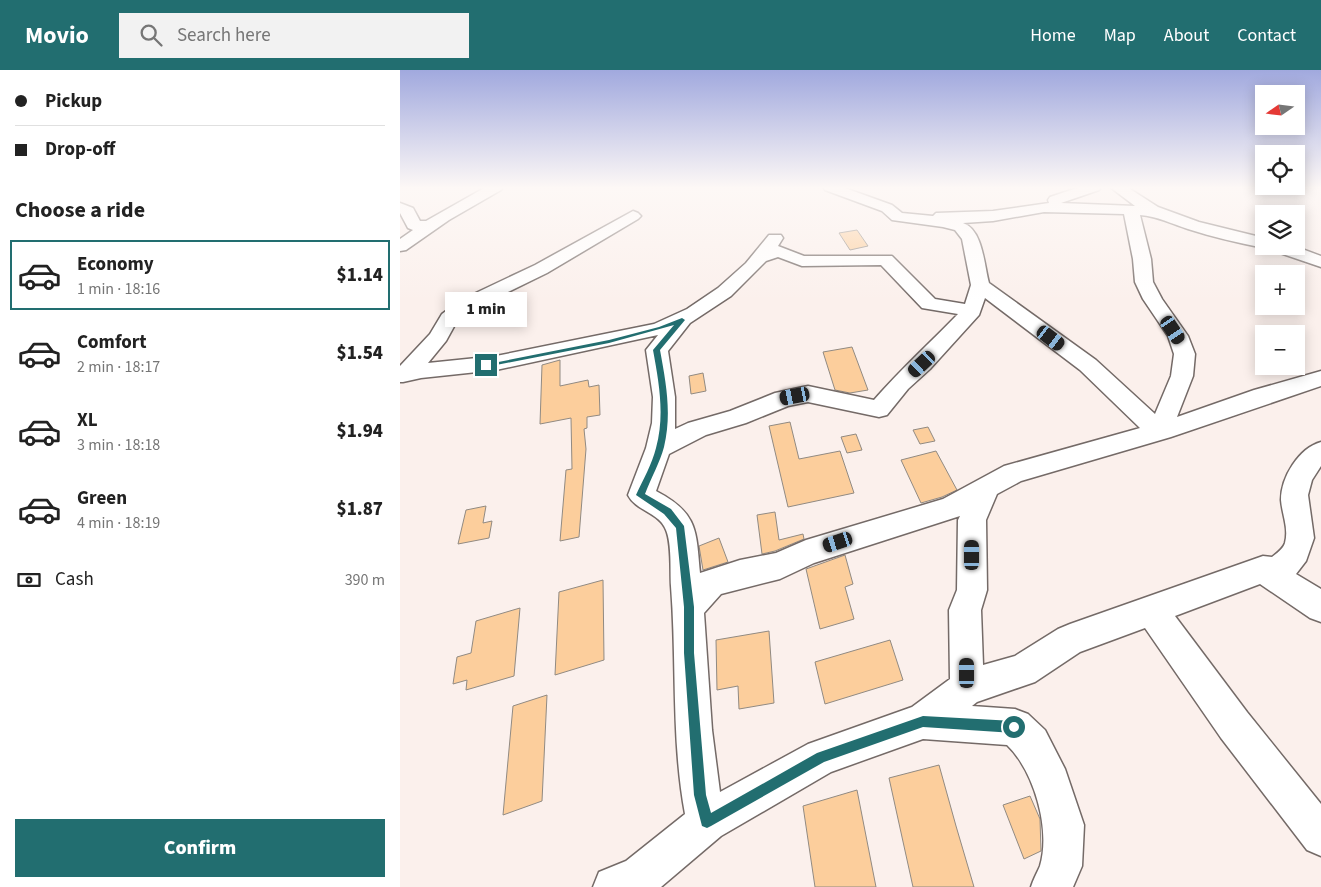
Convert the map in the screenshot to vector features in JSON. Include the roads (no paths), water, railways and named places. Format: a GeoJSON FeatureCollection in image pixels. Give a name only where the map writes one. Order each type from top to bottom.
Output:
{"type":"FeatureCollection","features":[{"type":"Feature","properties":{"kind":"street"},"geometry":{"type":"LineString","coordinates":[[422,225],[429,226]]}},
{"type":"Feature","properties":{"kind":"street"},"geometry":{"type":"LineString","coordinates":[[401,375],[416,363],[439,337],[449,318],[468,304],[541,269],[617,225]]}},
{"type":"Feature","properties":{"kind":"street"},"geometry":{"type":"LineString","coordinates":[[660,448],[697,429],[738,417],[783,399],[808,394],[879,409],[900,384],[972,311],[980,285],[970,238],[961,227],[955,225]]}},
{"type":"Feature","properties":{"kind":"street"},"geometry":{"type":"LineString","coordinates":[[1134,225],[1142,258],[1144,281],[1152,300],[1183,345],[1185,366],[1172,404],[1160,431]]}},
{"type":"Feature","properties":{"kind":"street"},"geometry":{"type":"LineString","coordinates":[[1191,225],[1255,241]]}},
{"type":"Feature","properties":{"kind":"street"},"geometry":{"type":"LineString","coordinates":[[400,246],[429,226]]}},
{"type":"Feature","properties":{"kind":"street"},"geometry":{"type":"LineString","coordinates":[[401,375],[446,367],[486,365],[609,342],[661,328],[682,320],[706,306],[762,257],[775,238]]}},
{"type":"Feature","properties":{"kind":"street"},"geometry":{"type":"LineString","coordinates":[[762,257],[778,251],[802,261],[886,260],[929,304],[972,311]]}},
{"type":"Feature","properties":{"kind":"street"},"geometry":{"type":"LineString","coordinates":[[1302,255],[1321,262]]}},
{"type":"Feature","properties":{"kind":"street"},"geometry":{"type":"LineString","coordinates":[[980,285],[1088,365],[1160,431]]}},
{"type":"Feature","properties":{"kind":"street"},"geometry":{"type":"LineString","coordinates":[[682,320],[656,350],[665,398],[664,423],[660,448],[640,495],[668,511],[680,526],[689,607],[693,720],[700,795],[707,822]]}},
{"type":"Feature","properties":{"kind":"street"},"geometry":{"type":"LineString","coordinates":[[689,607],[711,583],[740,574],[780,566],[806,553],[890,525],[951,508],[1013,474],[1160,431],[1321,378]]}},
{"type":"Feature","properties":{"kind":"street"},"geometry":{"type":"LineString","coordinates":[[614,887],[639,878],[707,822],[821,757],[923,721],[967,688],[1023,670],[1070,640],[1263,569],[1277,572],[1295,553],[1302,530],[1295,500],[1300,476],[1313,458],[1321,451]]}},
{"type":"Feature","properties":{"kind":"street"},"geometry":{"type":"LineString","coordinates":[[967,688],[966,610],[972,590],[972,520],[987,487]]}},
{"type":"Feature","properties":{"kind":"street"},"geometry":{"type":"LineString","coordinates":[[1263,569],[1321,607]]}},
{"type":"Feature","properties":{"kind":"street"},"geometry":{"type":"LineString","coordinates":[[1152,610],[1234,725],[1321,836]]}},
{"type":"Feature","properties":{"kind":"street"},"geometry":{"type":"LineString","coordinates":[[923,721],[1014,727],[1032,743],[1046,769],[1064,825],[1061,866],[1052,887]]}}]}
